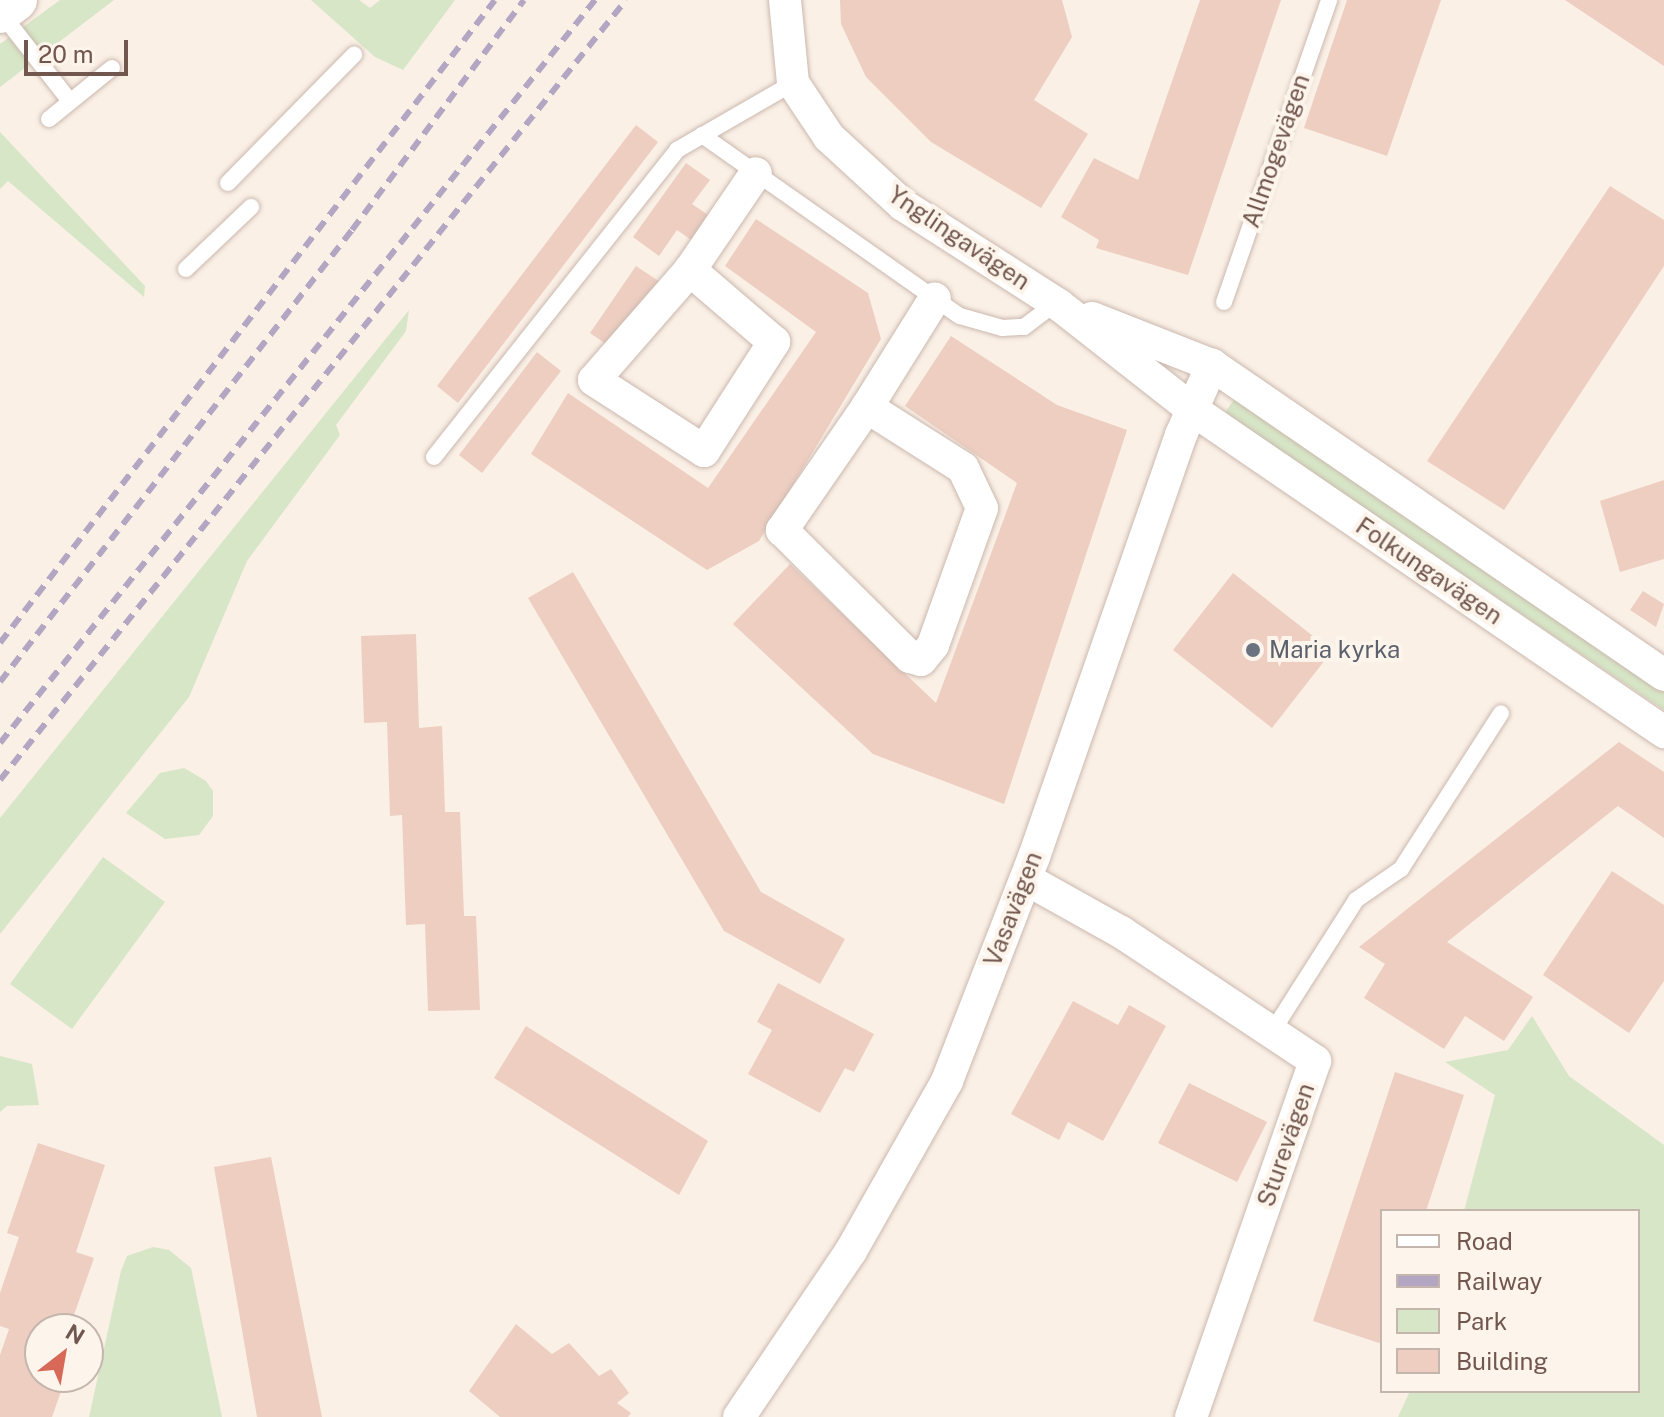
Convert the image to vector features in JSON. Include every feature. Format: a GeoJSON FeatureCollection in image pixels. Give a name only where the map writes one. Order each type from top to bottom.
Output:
{"type":"FeatureCollection","features":[{"type":"Feature","properties":{"kind":"street"},"geometry":{"type":"LineString","coordinates":[[0,12],[16,0]]}},
{"type":"Feature","properties":{"kind":"street","name":"Ynglingavägen"},"geometry":{"type":"LineString","coordinates":[[785,0],[793,83],[829,137],[903,205],[1058,304],[1193,410]]}},
{"type":"Feature","properties":{"kind":"street"},"geometry":{"type":"LineString","coordinates":[[690,270],[774,342],[704,451],[594,380],[690,270],[756,173]]}},
{"type":"Feature","properties":{"kind":"street"},"geometry":{"type":"LineString","coordinates":[[867,407],[963,468],[982,508],[933,645],[921,660],[910,657],[782,530],[867,407],[935,298]]}},
{"type":"Feature","properties":{"kind":"street","name":"Ynglingavägen"},"geometry":{"type":"LineString","coordinates":[[1058,304],[1212,365]]}},
{"type":"Feature","properties":{"kind":"street","name":"Vasavägen"},"geometry":{"type":"LineString","coordinates":[[739,1417],[851,1251],[947,1081],[1026,879],[1193,410],[1212,365]]}},
{"type":"Feature","properties":{"kind":"street","name":"Folkungavägen"},"geometry":{"type":"LineString","coordinates":[[1212,365],[1664,675]]}},
{"type":"Feature","properties":{"kind":"street","name":"Folkungavägen"},"geometry":{"type":"LineString","coordinates":[[1193,410],[1664,732]]}},
{"type":"Feature","properties":{"kind":"street","name":"Sturevägen"},"geometry":{"type":"LineString","coordinates":[[1026,879],[1121,932],[1315,1061],[1191,1417]]}},
{"type":"Feature","properties":{"kind":"lane","name":"Allmogevägen"},"geometry":{"type":"LineString","coordinates":[[1224,302],[1329,0]]}},
{"type":"Feature","properties":{"kind":"lane"},"geometry":{"type":"LineString","coordinates":[[0,12],[69,100]]}},
{"type":"Feature","properties":{"kind":"lane"},"geometry":{"type":"LineString","coordinates":[[228,183],[354,55]]}},
{"type":"Feature","properties":{"kind":"lane"},"geometry":{"type":"LineString","coordinates":[[49,119],[112,68]]}},
{"type":"Feature","properties":{"kind":"lane"},"geometry":{"type":"LineString","coordinates":[[434,457],[677,150],[793,83]]}},
{"type":"Feature","properties":{"kind":"lane"},"geometry":{"type":"LineString","coordinates":[[702,135],[960,316],[1002,328],[1024,327],[1058,304]]}},
{"type":"Feature","properties":{"kind":"lane"},"geometry":{"type":"LineString","coordinates":[[186,269],[251,207]]}},
{"type":"Feature","properties":{"kind":"lane"},"geometry":{"type":"LineString","coordinates":[[1272,1032],[1356,900],[1401,869],[1501,713]]}},
{"type":"Feature","properties":{"kind":"green space"},"geometry":{"type":"Polygon","coordinates":[[[60,0],[114,0],[0,87],[0,44],[60,0]]]}},
{"type":"Feature","properties":{"kind":"green space"},"geometry":{"type":"Polygon","coordinates":[[[311,0],[359,0],[370,8],[380,0],[455,0],[403,70],[375,57],[311,0]]]}},
{"type":"Feature","properties":{"kind":"green space"},"geometry":{"type":"Polygon","coordinates":[[[0,132],[145,286],[144,297],[8,181],[0,189],[0,132]]]}},
{"type":"Feature","properties":{"kind":"green space"},"geometry":{"type":"Polygon","coordinates":[[[409,310],[406,331],[336,425],[340,435],[247,561],[189,697],[0,934],[0,818],[409,310]]]}},
{"type":"Feature","properties":{"kind":"green space"},"geometry":{"type":"Polygon","coordinates":[[[1235,398],[1664,687],[1664,710],[1224,414],[1235,398]]]}},
{"type":"Feature","properties":{"kind":"green space"},"geometry":{"type":"Polygon","coordinates":[[[184,768],[206,781],[213,791],[213,816],[199,835],[165,839],[126,813],[160,773],[184,768]]]}},
{"type":"Feature","properties":{"kind":"green space"},"geometry":{"type":"Polygon","coordinates":[[[103,857],[165,902],[72,1029],[10,984],[103,857]]]}},
{"type":"Feature","properties":{"kind":"green space"},"geometry":{"type":"Polygon","coordinates":[[[1532,1016],[1569,1076],[1664,1145],[1664,1417],[1398,1417],[1409,1393],[1640,1393],[1640,1209],[1465,1209],[1495,1095],[1445,1062],[1508,1050],[1532,1016]]]}},
{"type":"Feature","properties":{"kind":"green space"},"geometry":{"type":"Polygon","coordinates":[[[0,1056],[32,1064],[39,1105],[7,1106],[0,1112],[0,1056]]]}},
{"type":"Feature","properties":{"kind":"green space"},"geometry":{"type":"Polygon","coordinates":[[[153,1247],[169,1250],[191,1268],[222,1417],[89,1417],[94,1393],[104,1393],[104,1349],[127,1256],[153,1247]]]}},
{"type":"Feature","properties":{"kind":"building"},"geometry":{"type":"Polygon","coordinates":[[[840,0],[1062,0],[1072,37],[1034,100],[1088,134],[1041,208],[931,142],[866,77],[841,24],[840,0]]]}},
{"type":"Feature","properties":{"kind":"building"},"geometry":{"type":"Polygon","coordinates":[[[1200,0],[1281,0],[1188,275],[1096,248],[1099,240],[1061,217],[1094,158],[1138,180],[1200,0]]]}},
{"type":"Feature","properties":{"kind":"building"},"geometry":{"type":"Polygon","coordinates":[[[1347,0],[1441,0],[1387,156],[1304,128],[1347,0]]]}},
{"type":"Feature","properties":{"kind":"building"},"geometry":{"type":"Polygon","coordinates":[[[1565,0],[1664,0],[1664,66],[1565,0]]]}},
{"type":"Feature","properties":{"kind":"building"},"geometry":{"type":"Polygon","coordinates":[[[636,125],[658,142],[458,403],[437,386],[636,125]]]}},
{"type":"Feature","properties":{"kind":"building"},"geometry":{"type":"Polygon","coordinates":[[[686,163],[710,180],[692,204],[714,219],[697,244],[677,230],[659,256],[633,237],[686,163]]]}},
{"type":"Feature","properties":{"kind":"building"},"geometry":{"type":"Polygon","coordinates":[[[1610,186],[1664,220],[1664,266],[1504,510],[1427,461],[1610,186]]]}},
{"type":"Feature","properties":{"kind":"building"},"geometry":{"type":"Polygon","coordinates":[[[756,219],[868,293],[881,339],[759,541],[707,570],[531,454],[568,393],[708,488],[816,332],[725,266],[756,219]]]}},
{"type":"Feature","properties":{"kind":"building"},"geometry":{"type":"Polygon","coordinates":[[[636,266],[663,284],[616,351],[590,333],[636,266]]]}},
{"type":"Feature","properties":{"kind":"building"},"geometry":{"type":"Polygon","coordinates":[[[951,336],[1057,405],[1127,430],[1004,804],[873,754],[733,624],[790,564],[936,703],[1017,483],[905,406],[951,336]]]}},
{"type":"Feature","properties":{"kind":"building"},"geometry":{"type":"Polygon","coordinates":[[[537,352],[561,371],[482,473],[459,455],[537,352]]]}},
{"type":"Feature","properties":{"kind":"building"},"geometry":{"type":"Polygon","coordinates":[[[1664,480],[1664,559],[1620,572],[1600,501],[1664,480]]]}},
{"type":"Feature","properties":{"kind":"building"},"geometry":{"type":"Polygon","coordinates":[[[573,572],[761,892],[845,939],[820,984],[724,931],[528,598],[573,572]]]}},
{"type":"Feature","properties":{"kind":"building","name":"Maria kyrka"},"geometry":{"type":"Polygon","coordinates":[[[1233,573],[1332,651],[1272,728],[1173,650],[1233,573]]]}},
{"type":"Feature","properties":{"kind":"building"},"geometry":{"type":"Polygon","coordinates":[[[1643,591],[1664,604],[1656,627],[1630,610],[1643,591]]]}},
{"type":"Feature","properties":{"kind":"building"},"geometry":{"type":"Polygon","coordinates":[[[416,634],[419,728],[442,726],[445,812],[460,812],[464,916],[476,916],[480,1010],[428,1011],[425,924],[406,925],[402,815],[390,816],[387,722],[364,723],[361,636],[416,634]]]}},
{"type":"Feature","properties":{"kind":"building"},"geometry":{"type":"Polygon","coordinates":[[[1619,742],[1664,772],[1664,838],[1618,806],[1447,942],[1533,997],[1504,1041],[1465,1016],[1444,1049],[1364,998],[1385,964],[1359,947],[1619,742]]]}},
{"type":"Feature","properties":{"kind":"building"},"geometry":{"type":"Polygon","coordinates":[[[1612,871],[1664,905],[1664,981],[1629,1033],[1543,975],[1612,871]]]}},
{"type":"Feature","properties":{"kind":"building"},"geometry":{"type":"Polygon","coordinates":[[[778,983],[874,1034],[854,1072],[845,1068],[820,1113],[748,1074],[772,1030],[757,1022],[778,983]]]}},
{"type":"Feature","properties":{"kind":"building"},"geometry":{"type":"Polygon","coordinates":[[[1073,1001],[1118,1025],[1129,1005],[1166,1026],[1103,1141],[1068,1122],[1059,1140],[1011,1114],[1073,1001]]]}},
{"type":"Feature","properties":{"kind":"building"},"geometry":{"type":"Polygon","coordinates":[[[526,1026],[708,1141],[679,1195],[494,1078],[526,1026]]]}},
{"type":"Feature","properties":{"kind":"building"},"geometry":{"type":"Polygon","coordinates":[[[1395,1072],[1464,1095],[1427,1209],[1380,1209],[1380,1343],[1313,1321],[1395,1072]]]}},
{"type":"Feature","properties":{"kind":"building"},"geometry":{"type":"Polygon","coordinates":[[[1189,1083],[1267,1122],[1237,1182],[1158,1143],[1189,1083]]]}},
{"type":"Feature","properties":{"kind":"building"},"geometry":{"type":"Polygon","coordinates":[[[38,1143],[105,1165],[76,1252],[94,1258],[75,1313],[24,1313],[24,1393],[60,1393],[52,1417],[0,1417],[0,1355],[9,1329],[0,1326],[0,1293],[19,1237],[7,1233],[38,1143]]]}},
{"type":"Feature","properties":{"kind":"building"},"geometry":{"type":"Polygon","coordinates":[[[271,1157],[322,1417],[257,1417],[214,1167],[271,1157]]]}},
{"type":"Feature","properties":{"kind":"building"},"geometry":{"type":"Polygon","coordinates":[[[516,1324],[552,1354],[569,1343],[599,1376],[611,1369],[629,1393],[617,1403],[631,1413],[628,1417],[500,1417],[469,1391],[516,1324]]]}},
{"type":"Feature","properties":{"kind":"railway"},"geometry":{"type":"LineString","coordinates":[[0,643],[495,0]]}},
{"type":"Feature","properties":{"kind":"railway"},"geometry":{"type":"LineString","coordinates":[[0,682],[352,230],[524,0]]}},
{"type":"Feature","properties":{"kind":"railway"},"geometry":{"type":"LineString","coordinates":[[0,743],[595,0]]}},
{"type":"Feature","properties":{"kind":"railway"},"geometry":{"type":"LineString","coordinates":[[0,780],[626,0]]}},
{"type":"Feature","properties":{"kind":"place","name":"Maria kyrka"},"geometry":{"type":"Point","coordinates":[1253,650]}}]}
